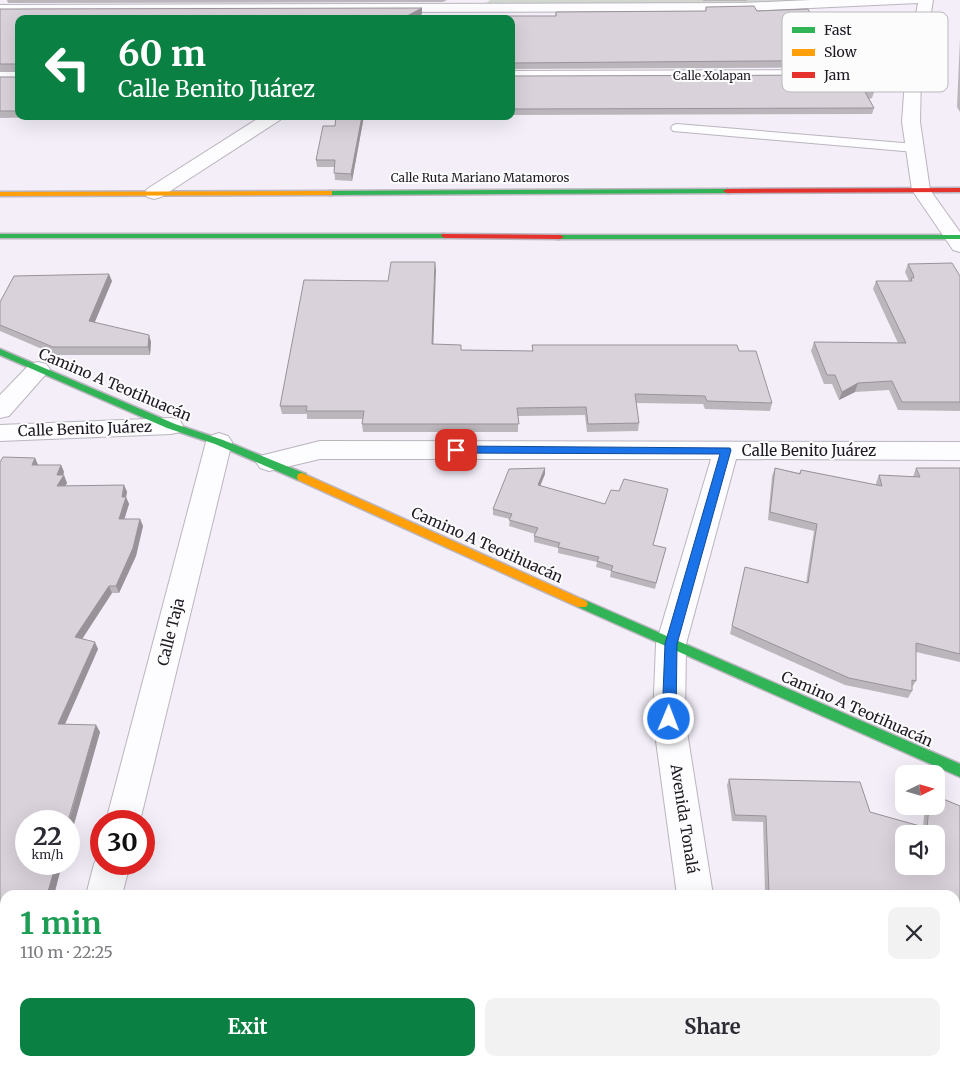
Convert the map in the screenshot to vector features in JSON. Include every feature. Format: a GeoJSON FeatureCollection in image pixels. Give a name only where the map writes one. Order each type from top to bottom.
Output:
{"type":"FeatureCollection","features":[{"type":"Feature","properties":{"kind":"main road","name":"Calle Ruta Mariano Matamoros"},"geometry":{"type":"LineString","coordinates":[[0,194],[960,190]]}},
{"type":"Feature","properties":{"kind":"main road"},"geometry":{"type":"LineString","coordinates":[[0,236],[959,240]]}},
{"type":"Feature","properties":{"kind":"main road","name":"Camino A Teotihuacán"},"geometry":{"type":"LineString","coordinates":[[0,352],[171,426],[219,442],[269,462],[671,644],[960,771]]}},
{"type":"Feature","properties":{"kind":"street"},"geometry":{"type":"LineString","coordinates":[[0,9],[459,4],[743,7],[915,0]]}},
{"type":"Feature","properties":{"kind":"street"},"geometry":{"type":"LineString","coordinates":[[440,15],[459,4]]}},
{"type":"Feature","properties":{"kind":"street","name":"Calle Xolapan"},"geometry":{"type":"LineString","coordinates":[[515,76],[782,76]]}},
{"type":"Feature","properties":{"kind":"street"},"geometry":{"type":"LineString","coordinates":[[0,77],[15,77]]}},
{"type":"Feature","properties":{"kind":"street"},"geometry":{"type":"LineString","coordinates":[[912,92],[911,122],[920,190],[959,240]]}},
{"type":"Feature","properties":{"kind":"street"},"geometry":{"type":"LineString","coordinates":[[154,193],[268,120]]}},
{"type":"Feature","properties":{"kind":"street"},"geometry":{"type":"LineString","coordinates":[[0,410],[38,369]]}},
{"type":"Feature","properties":{"kind":"street","name":"Calle Benito Juárez"},"geometry":{"type":"LineString","coordinates":[[0,433],[171,426]]}},
{"type":"Feature","properties":{"kind":"street","name":"Calle Taja"},"geometry":{"type":"LineString","coordinates":[[126,810],[219,442]]}},
{"type":"Feature","properties":{"kind":"street","name":"Calle Benito Juárez"},"geometry":{"type":"LineString","coordinates":[[269,462],[320,450],[960,451]]}},
{"type":"Feature","properties":{"kind":"street","name":"Avenida Tonalá"},"geometry":{"type":"LineString","coordinates":[[695,890],[669,719],[671,644],[726,450]]}},
{"type":"Feature","properties":{"kind":"street"},"geometry":{"type":"LineString","coordinates":[[105,890],[109,875]]}},
{"type":"Feature","properties":{"kind":"lane"},"geometry":{"type":"LineString","coordinates":[[677,128],[915,148]]}},
{"type":"Feature","properties":{"kind":"shaded area"},"geometry":{"type":"Polygon","coordinates":[[[490,0],[864,0],[742,5],[485,4],[490,0]]]}},
{"type":"Feature","properties":{"kind":"building"},"geometry":{"type":"Polygon","coordinates":[[[754,6],[757,11],[808,9],[810,12],[782,12],[782,61],[515,63],[515,16],[556,16],[556,12],[706,11],[706,7],[754,6]]]}},
{"type":"Feature","properties":{"kind":"building"},"geometry":{"type":"Polygon","coordinates":[[[422,8],[409,15],[15,15],[15,64],[0,64],[0,9],[422,8]]]}},
{"type":"Feature","properties":{"kind":"building"},"geometry":{"type":"Polygon","coordinates":[[[782,75],[782,92],[865,92],[874,108],[515,109],[515,76],[782,75]]]}},
{"type":"Feature","properties":{"kind":"building"},"geometry":{"type":"Polygon","coordinates":[[[0,77],[15,77],[15,111],[0,111],[0,77]]]}},
{"type":"Feature","properties":{"kind":"building"},"geometry":{"type":"Polygon","coordinates":[[[336,120],[361,120],[351,174],[334,173],[335,160],[316,160],[323,126],[335,126],[336,120]]]}},
{"type":"Feature","properties":{"kind":"building"},"geometry":{"type":"Polygon","coordinates":[[[391,262],[435,262],[432,344],[461,345],[461,350],[533,351],[532,345],[737,345],[739,351],[756,351],[772,403],[707,401],[705,396],[635,394],[639,423],[588,424],[586,407],[517,408],[519,424],[362,424],[364,411],[306,411],[307,406],[280,406],[304,280],[388,281],[391,262]]]}},
{"type":"Feature","properties":{"kind":"building"},"geometry":{"type":"Polygon","coordinates":[[[952,263],[960,276],[960,402],[902,402],[892,381],[858,383],[842,392],[835,375],[827,375],[814,342],[906,343],[876,281],[912,281],[911,278],[914,278],[908,264],[952,263]]]}},
{"type":"Feature","properties":{"kind":"building"},"geometry":{"type":"Polygon","coordinates":[[[109,274],[89,321],[149,335],[148,347],[53,347],[0,325],[0,302],[14,276],[109,274]]]}},
{"type":"Feature","properties":{"kind":"building"},"geometry":{"type":"Polygon","coordinates":[[[3,457],[35,458],[32,465],[61,465],[57,475],[64,475],[57,486],[124,485],[122,497],[126,497],[119,519],[140,519],[133,548],[116,586],[109,586],[75,637],[95,642],[58,724],[96,725],[71,810],[15,810],[15,875],[53,875],[48,890],[0,890],[0,462],[3,457]]]}},
{"type":"Feature","properties":{"kind":"building"},"geometry":{"type":"Polygon","coordinates":[[[545,468],[538,485],[605,504],[611,490],[619,491],[624,479],[668,489],[653,545],[666,548],[656,583],[611,571],[613,566],[597,561],[599,557],[558,547],[560,543],[534,536],[538,528],[509,520],[512,514],[493,509],[509,469],[545,468]]]}},
{"type":"Feature","properties":{"kind":"building"},"geometry":{"type":"Polygon","coordinates":[[[775,468],[800,474],[801,470],[882,486],[879,475],[920,477],[916,468],[960,468],[960,654],[916,643],[916,681],[912,680],[912,691],[849,678],[732,626],[745,567],[808,583],[817,524],[770,512],[775,468]]]}},
{"type":"Feature","properties":{"kind":"building"},"geometry":{"type":"Polygon","coordinates":[[[729,779],[860,782],[870,812],[916,825],[895,825],[895,875],[945,875],[945,825],[927,825],[928,815],[945,815],[945,800],[960,806],[960,890],[769,890],[766,816],[735,815],[729,779]]]}},
{"type":"Feature","properties":{"kind":"traffic: fast"},"geometry":{"type":"LineString","coordinates":[[329,193],[727,191]]}},
{"type":"Feature","properties":{"kind":"traffic: fast"},"geometry":{"type":"LineString","coordinates":[[0,236],[445,236]]}},
{"type":"Feature","properties":{"kind":"traffic: fast"},"geometry":{"type":"LineString","coordinates":[[560,237],[960,237]]}},
{"type":"Feature","properties":{"kind":"traffic: fast"},"geometry":{"type":"LineString","coordinates":[[0,352],[171,426],[219,442],[302,477]]}},
{"type":"Feature","properties":{"kind":"traffic: fast"},"geometry":{"type":"LineString","coordinates":[[582,604],[960,771]]}},
{"type":"Feature","properties":{"kind":"traffic: slow"},"geometry":{"type":"LineString","coordinates":[[0,194],[329,193]]}},
{"type":"Feature","properties":{"kind":"traffic: slow"},"geometry":{"type":"LineString","coordinates":[[302,477],[582,604]]}},
{"type":"Feature","properties":{"kind":"traffic: jam"},"geometry":{"type":"LineString","coordinates":[[727,191],[960,190]]}},
{"type":"Feature","properties":{"kind":"traffic: jam"},"geometry":{"type":"LineString","coordinates":[[445,236],[560,237]]}},
{"type":"Feature","properties":{"kind":"route"},"geometry":{"type":"LineString","coordinates":[[456,450],[726,450],[671,644],[669,719]]}}]}
